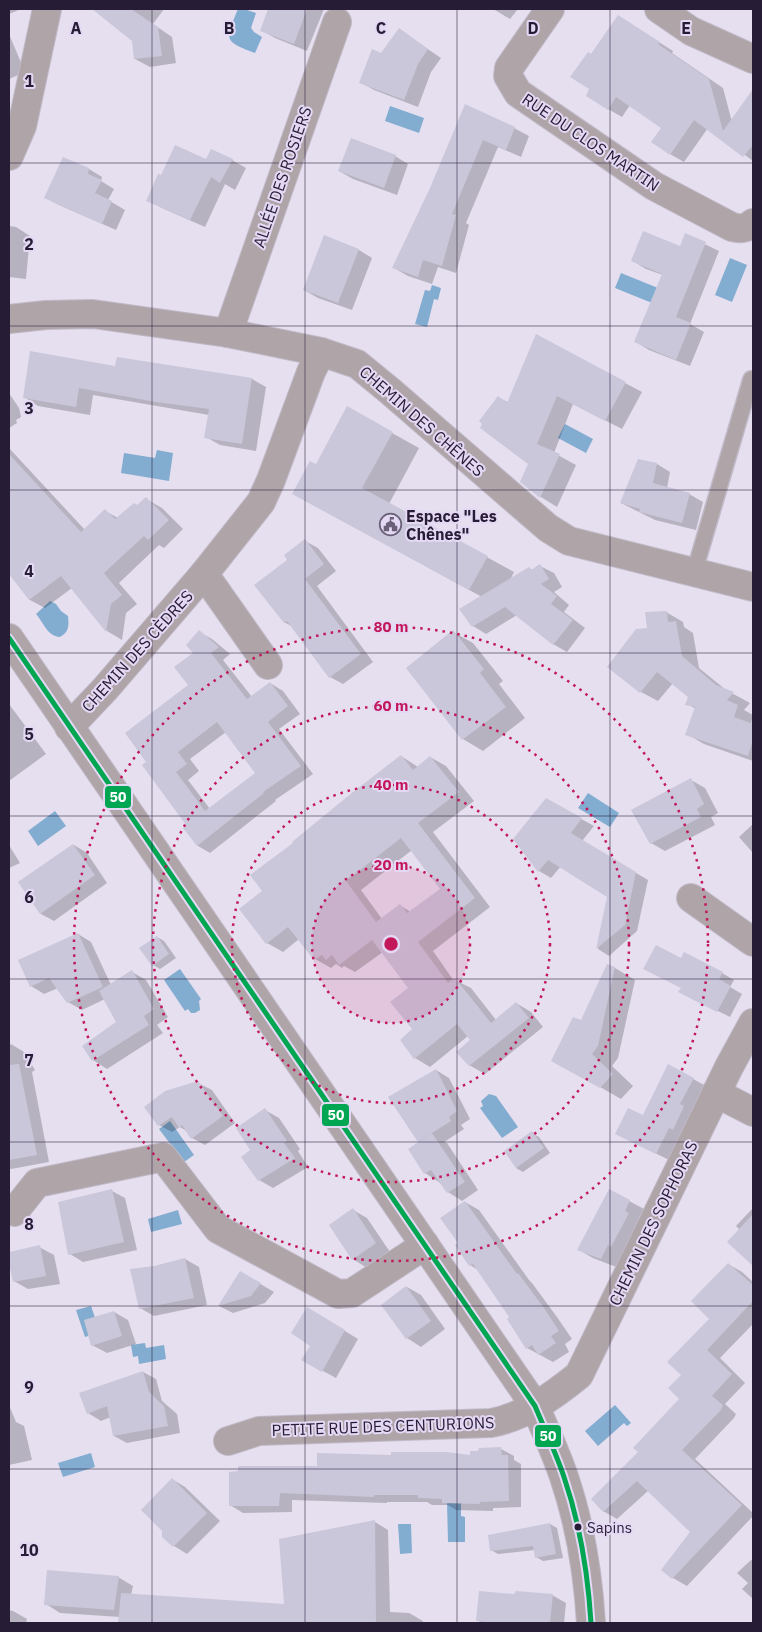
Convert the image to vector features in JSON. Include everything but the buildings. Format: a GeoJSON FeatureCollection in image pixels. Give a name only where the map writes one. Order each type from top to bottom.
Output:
{"type":"FeatureCollection","features":[{"type":"Feature","properties":{"kind":"street"},"geometry":{"type":"LineString","coordinates":[[9,156],[22,126],[47,9]]}},
{"type":"Feature","properties":{"kind":"street","name":"RUE DU CLOS MARTIN"},"geometry":{"type":"LineString","coordinates":[[550,9],[510,68],[508,76],[518,92],[654,186],[732,227],[747,228],[753,223]]}},
{"type":"Feature","properties":{"kind":"street"},"geometry":{"type":"LineString","coordinates":[[659,9],[691,31],[753,59]]}},
{"type":"Feature","properties":{"kind":"street","name":"ALLÉE DES ROSIERS"},"geometry":{"type":"LineString","coordinates":[[228,333],[336,22]]}},
{"type":"Feature","properties":{"kind":"street","name":"CHEMIN DES CHÊNES"},"geometry":{"type":"LineString","coordinates":[[9,319],[46,315],[94,314],[228,333],[321,352],[357,364],[548,528],[570,541],[753,587]]}},
{"type":"Feature","properties":{"kind":"street","name":"CHEMIN DES CÈDRES"},"geometry":{"type":"LineString","coordinates":[[69,727],[105,689],[204,574],[261,502],[311,372],[321,352]]}},
{"type":"Feature","properties":{"kind":"street","name":"CHEMIN DES CÈDRES"},"geometry":{"type":"LineString","coordinates":[[204,574],[268,664]]}},
{"type":"Feature","properties":{"kind":"street"},"geometry":{"type":"LineString","coordinates":[[9,638],[535,1406],[564,1477],[574,1511],[587,1570],[591,1623]]}},
{"type":"Feature","properties":{"kind":"street"},"geometry":{"type":"LineString","coordinates":[[691,898],[753,942]]}},
{"type":"Feature","properties":{"kind":"street","name":"CHEMIN DES SOPHORAS"},"geometry":{"type":"LineString","coordinates":[[535,1406],[557,1393],[579,1375],[716,1093],[753,1023]]}},
{"type":"Feature","properties":{"kind":"street"},"geometry":{"type":"LineString","coordinates":[[716,1093],[753,1112]]}},
{"type":"Feature","properties":{"kind":"street"},"geometry":{"type":"LineString","coordinates":[[14,1212],[37,1183],[163,1157],[218,1229],[338,1294],[352,1293],[425,1245]]}},
{"type":"Feature","properties":{"kind":"street","name":"PETITE RUE DES CENTURIONS"},"geometry":{"type":"LineString","coordinates":[[228,1441],[259,1431],[491,1423],[508,1420],[535,1406]]}},
{"type":"Feature","properties":{"kind":"lane"},"geometry":{"type":"LineString","coordinates":[[694,573],[751,379]]}},
{"type":"Feature","properties":{"kind":"water"},"geometry":{"type":"Polygon","coordinates":[[[238,9],[256,13],[251,28],[262,37],[255,53],[232,42],[230,38],[229,33],[238,9]]]}},
{"type":"Feature","properties":{"kind":"water"},"geometry":{"type":"Polygon","coordinates":[[[390,106],[424,118],[419,133],[385,121],[390,106]]]}},
{"type":"Feature","properties":{"kind":"water"},"geometry":{"type":"Polygon","coordinates":[[[730,258],[747,265],[732,302],[715,295],[730,258]]]}},
{"type":"Feature","properties":{"kind":"water"},"geometry":{"type":"Polygon","coordinates":[[[621,273],[658,288],[652,303],[615,288],[621,273]]]}},
{"type":"Feature","properties":{"kind":"water"},"geometry":{"type":"Polygon","coordinates":[[[432,285],[441,288],[438,300],[434,299],[427,327],[415,324],[425,290],[430,291],[432,285]]]}},
{"type":"Feature","properties":{"kind":"water"},"geometry":{"type":"Polygon","coordinates":[[[565,424],[593,439],[586,453],[558,438],[565,424]]]}},
{"type":"Feature","properties":{"kind":"water"},"geometry":{"type":"Polygon","coordinates":[[[157,450],[173,453],[169,481],[121,473],[124,453],[155,458],[157,450]]]}},
{"type":"Feature","properties":{"kind":"water"},"geometry":{"type":"Polygon","coordinates":[[[50,601],[56,604],[68,616],[68,628],[60,637],[49,632],[36,614],[50,601]]]}},
{"type":"Feature","properties":{"kind":"water"},"geometry":{"type":"Polygon","coordinates":[[[588,793],[619,813],[610,827],[578,808],[588,793]]]}},
{"type":"Feature","properties":{"kind":"water"},"geometry":{"type":"Polygon","coordinates":[[[55,811],[66,826],[38,846],[28,831],[55,811]]]}},
{"type":"Feature","properties":{"kind":"water"},"geometry":{"type":"Polygon","coordinates":[[[180,969],[201,999],[199,1001],[200,1010],[195,1013],[191,1013],[188,1009],[185,1011],[164,980],[180,969]]]}},
{"type":"Feature","properties":{"kind":"water"},"geometry":{"type":"Polygon","coordinates":[[[489,1094],[496,1096],[518,1127],[502,1138],[480,1108],[483,1106],[481,1101],[489,1094]]]}},
{"type":"Feature","properties":{"kind":"water"},"geometry":{"type":"Polygon","coordinates":[[[170,1121],[194,1155],[184,1162],[159,1129],[170,1121]]]}},
{"type":"Feature","properties":{"kind":"water"},"geometry":{"type":"Polygon","coordinates":[[[178,1210],[182,1224],[151,1232],[148,1219],[178,1210]]]}},
{"type":"Feature","properties":{"kind":"water"},"geometry":{"type":"Polygon","coordinates":[[[91,1306],[100,1332],[85,1337],[76,1310],[91,1306]]]}},
{"type":"Feature","properties":{"kind":"water"},"geometry":{"type":"Polygon","coordinates":[[[145,1343],[146,1348],[164,1345],[166,1359],[139,1364],[138,1356],[133,1357],[131,1345],[145,1343]]]}},
{"type":"Feature","properties":{"kind":"water"},"geometry":{"type":"Polygon","coordinates":[[[615,1405],[631,1423],[627,1426],[624,1423],[598,1446],[585,1431],[615,1405]]]}},
{"type":"Feature","properties":{"kind":"water"},"geometry":{"type":"Polygon","coordinates":[[[91,1453],[95,1467],[63,1477],[58,1463],[91,1453]]]}},
{"type":"Feature","properties":{"kind":"water"},"geometry":{"type":"Polygon","coordinates":[[[447,1501],[461,1501],[461,1516],[465,1517],[465,1542],[448,1542],[447,1501]]]}},
{"type":"Feature","properties":{"kind":"water"},"geometry":{"type":"Polygon","coordinates":[[[398,1524],[411,1524],[412,1553],[400,1554],[398,1524]]]}},
{"type":"Feature","properties":{"kind":"transit line","name":"50"},"geometry":{"type":"LineString","coordinates":[[9,638],[535,1406],[561,1468],[575,1513],[588,1586],[591,1623]]}},
{"type":"Feature","properties":{"kind":"place","name":"Espace \"Les Chênes\""},"geometry":{"type":"Point","coordinates":[390,525]}},
{"type":"Feature","properties":{"kind":"place","name":"Sapins"},"geometry":{"type":"Point","coordinates":[578,1527]}}]}
